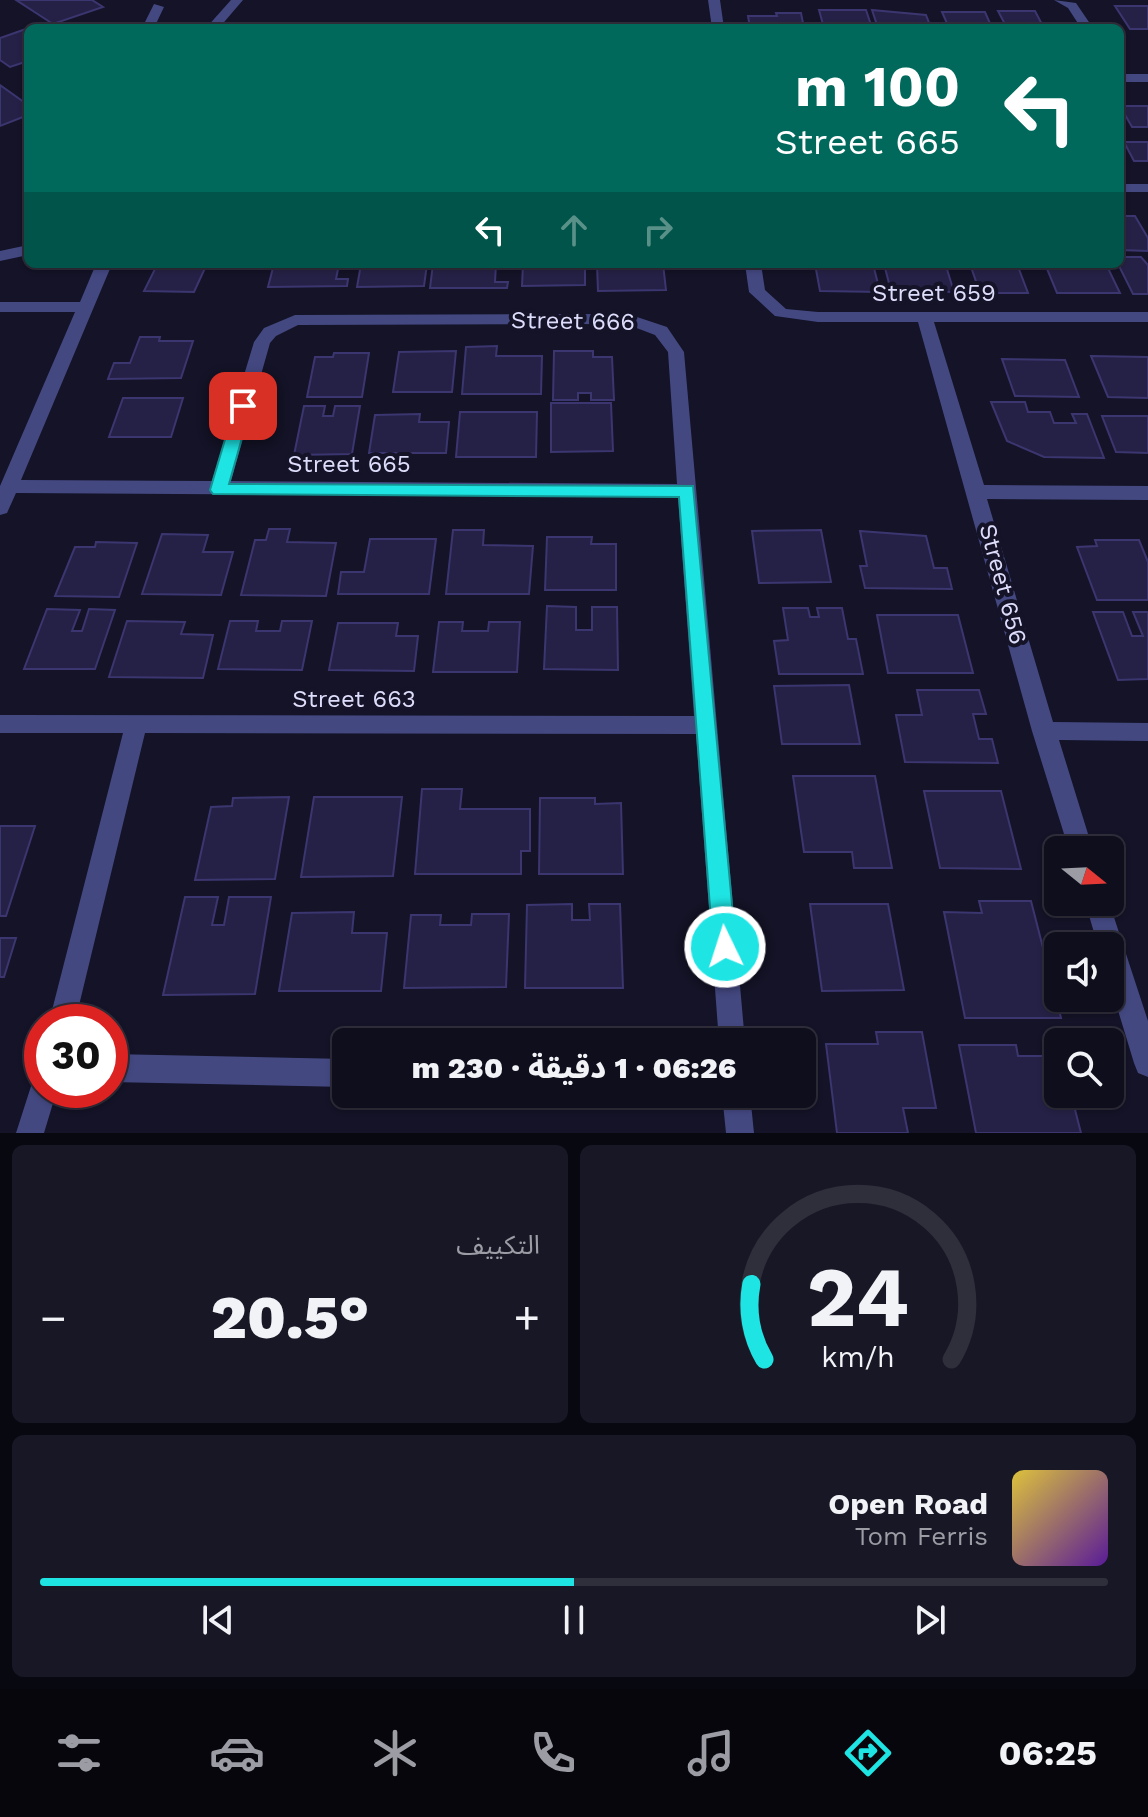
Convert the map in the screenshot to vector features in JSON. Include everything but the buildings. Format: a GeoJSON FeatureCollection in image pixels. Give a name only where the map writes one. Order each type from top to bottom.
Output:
{"type":"FeatureCollection","features":[{"type":"Feature","properties":{"kind":"street"},"geometry":{"type":"LineString","coordinates":[[216,24],[237,0]]}},
{"type":"Feature","properties":{"kind":"street"},"geometry":{"type":"LineString","coordinates":[[714,0],[717,24]]}},
{"type":"Feature","properties":{"kind":"street"},"geometry":{"type":"LineString","coordinates":[[1060,0],[1072,6],[1084,24]]}},
{"type":"Feature","properties":{"kind":"street"},"geometry":{"type":"LineString","coordinates":[[150,24],[158,7]]}},
{"type":"Feature","properties":{"kind":"street"},"geometry":{"type":"LineString","coordinates":[[1124,78],[1148,78]]}},
{"type":"Feature","properties":{"kind":"street"},"geometry":{"type":"LineString","coordinates":[[1124,188],[1148,188]]}},
{"type":"Feature","properties":{"kind":"street"},"geometry":{"type":"LineString","coordinates":[[0,256],[24,251]]}},
{"type":"Feature","properties":{"kind":"street"},"geometry":{"type":"LineString","coordinates":[[0,508],[102,268]]}},
{"type":"Feature","properties":{"kind":"street","name":"Street 659"},"geometry":{"type":"LineString","coordinates":[[754,268],[757,292],[781,313],[818,317],[1148,317]]}},
{"type":"Feature","properties":{"kind":"street"},"geometry":{"type":"LineString","coordinates":[[0,307],[83,307]]}},
{"type":"Feature","properties":{"kind":"street","name":"Street 656"},"geometry":{"type":"LineString","coordinates":[[925,318],[978,492],[1043,731],[1077,836]]}},
{"type":"Feature","properties":{"kind":"street","name":"Street 666"},"geometry":{"type":"LineString","coordinates":[[219,490],[259,350],[270,332],[295,320],[628,319],[661,331],[676,352],[731,1028]]}},
{"type":"Feature","properties":{"kind":"street","name":"Street 665"},"geometry":{"type":"LineString","coordinates":[[10,486],[219,490],[687,491]]}},
{"type":"Feature","properties":{"kind":"street"},"geometry":{"type":"LineString","coordinates":[[978,492],[1148,493]]}},
{"type":"Feature","properties":{"kind":"street","name":"Street 663"},"geometry":{"type":"LineString","coordinates":[[0,724],[707,725]]}},
{"type":"Feature","properties":{"kind":"street"},"geometry":{"type":"LineString","coordinates":[[66,1004],[136,725]]}},
{"type":"Feature","properties":{"kind":"street"},"geometry":{"type":"LineString","coordinates":[[1043,731],[1148,732]]}},
{"type":"Feature","properties":{"kind":"street"},"geometry":{"type":"LineString","coordinates":[[1101,916],[1148,1063]]}},
{"type":"Feature","properties":{"kind":"street"},"geometry":{"type":"LineString","coordinates":[[128,1068],[332,1073]]}},
{"type":"Feature","properties":{"kind":"street"},"geometry":{"type":"LineString","coordinates":[[30,1133],[38,1108]]}},
{"type":"Feature","properties":{"kind":"street"},"geometry":{"type":"LineString","coordinates":[[737,1108],[740,1133]]}},
{"type":"Feature","properties":{"kind":"route"},"geometry":{"type":"LineString","coordinates":[[243,406],[219,490],[687,491],[725,947]]}}]}
